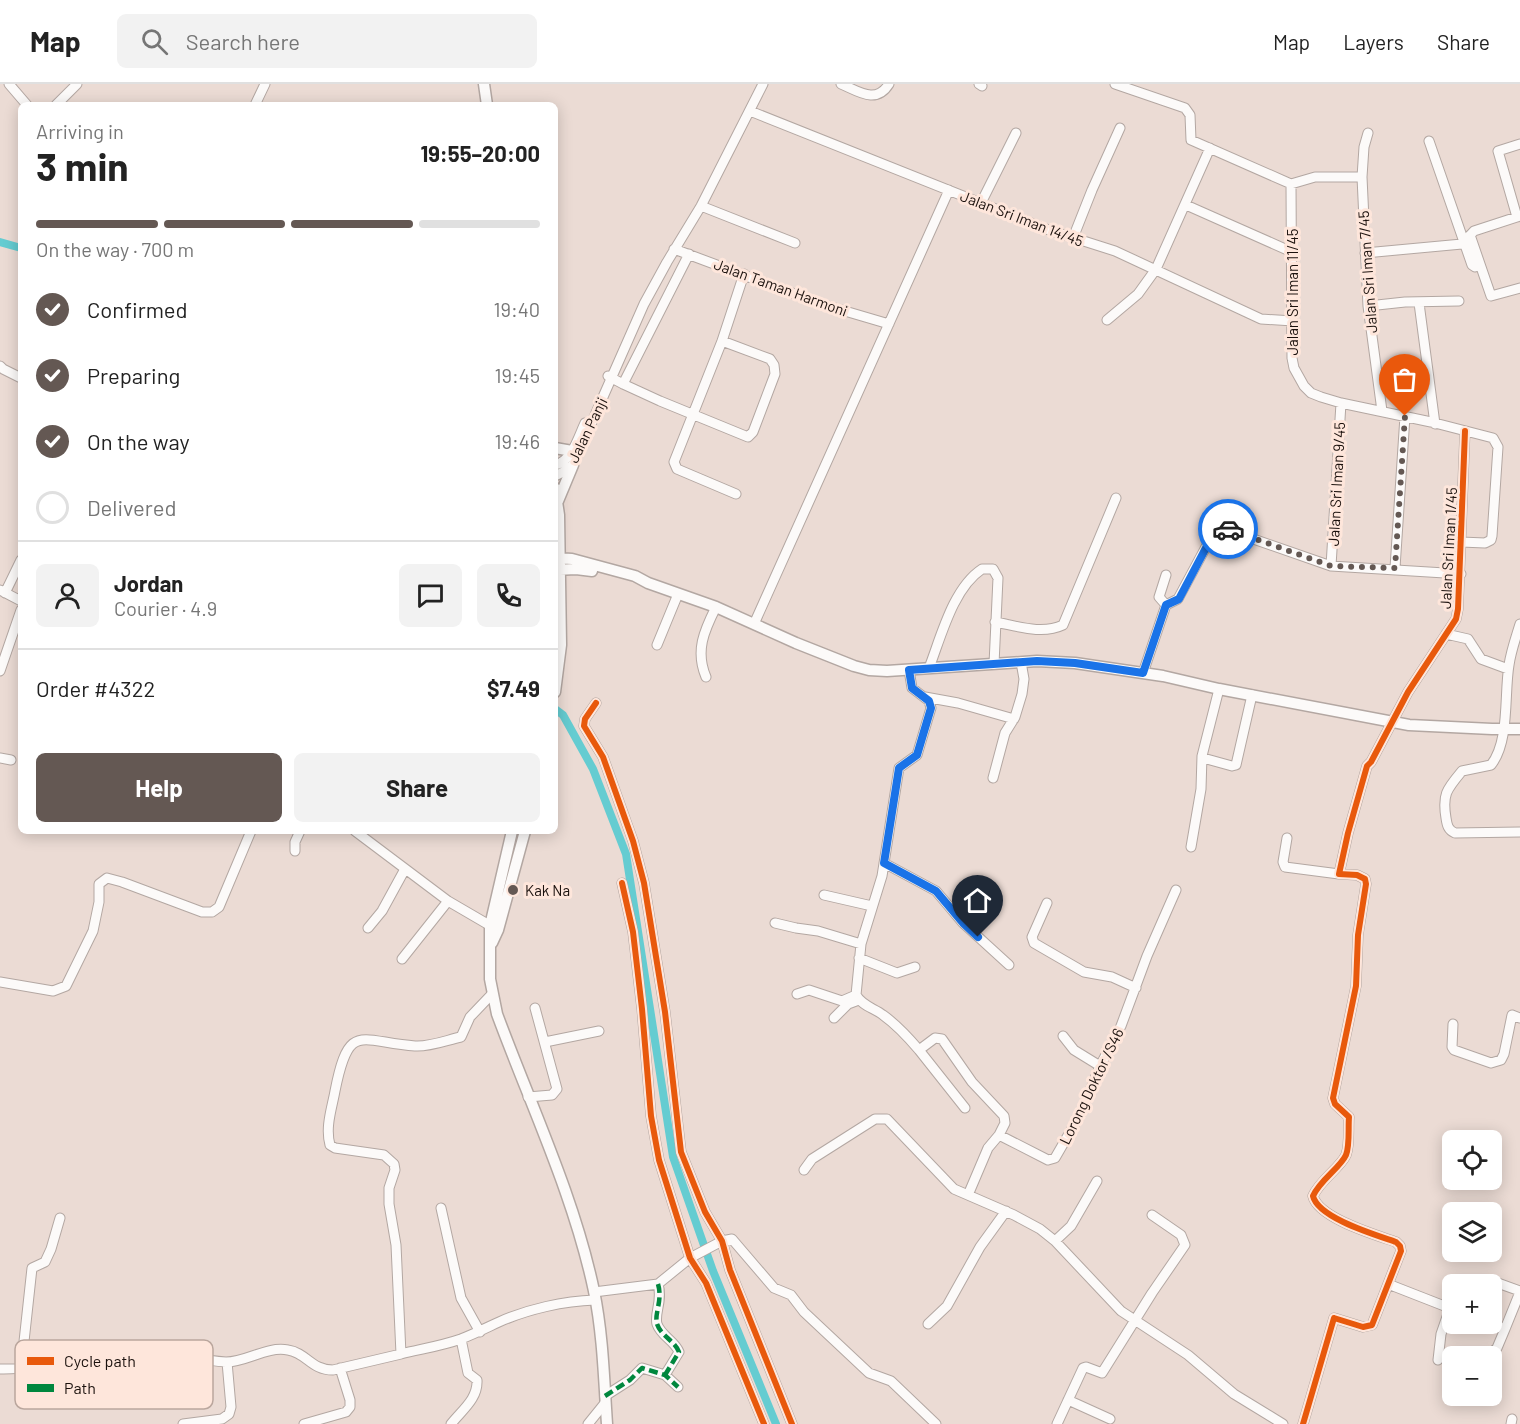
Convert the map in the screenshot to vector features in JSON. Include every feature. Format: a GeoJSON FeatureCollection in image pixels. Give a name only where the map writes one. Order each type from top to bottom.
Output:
{"type":"FeatureCollection","features":[{"type":"Feature","properties":{"kind":"main road"},"geometry":{"type":"LineString","coordinates":[[484,84],[487,102]]}},
{"type":"Feature","properties":{"kind":"main road"},"geometry":{"type":"LineString","coordinates":[[558,449],[572,451]]}},
{"type":"Feature","properties":{"kind":"main road"},"geometry":{"type":"LineString","coordinates":[[558,501],[573,465]]}},
{"type":"Feature","properties":{"kind":"main road"},"geometry":{"type":"LineString","coordinates":[[558,564],[572,559],[635,576],[648,583],[716,607],[854,666],[869,670],[909,670],[1021,662],[1066,662],[1163,676],[1219,689],[1393,721],[1442,727],[1520,729]]}},
{"type":"Feature","properties":{"kind":"main road"},"geometry":{"type":"LineString","coordinates":[[558,584],[561,645],[558,668]]}},
{"type":"Feature","properties":{"kind":"main road"},"geometry":{"type":"LineString","coordinates":[[511,834],[491,945],[489,980],[491,994],[575,1218],[594,1296],[607,1424]]}},
{"type":"Feature","properties":{"kind":"main road"},"geometry":{"type":"LineString","coordinates":[[494,928],[524,834]]}},
{"type":"Feature","properties":{"kind":"street"},"geometry":{"type":"LineString","coordinates":[[9,84],[24,102]]}},
{"type":"Feature","properties":{"kind":"street"},"geometry":{"type":"LineString","coordinates":[[59,102],[77,84]]}},
{"type":"Feature","properties":{"kind":"street"},"geometry":{"type":"LineString","coordinates":[[256,102],[265,84]]}},
{"type":"Feature","properties":{"kind":"street"},"geometry":{"type":"LineString","coordinates":[[841,84],[872,96],[882,93],[889,84]]}},
{"type":"Feature","properties":{"kind":"street"},"geometry":{"type":"LineString","coordinates":[[1115,84],[1185,108],[1190,116],[1191,140],[1291,184],[1314,177],[1362,177]]}},
{"type":"Feature","properties":{"kind":"street"},"geometry":{"type":"LineString","coordinates":[[558,464],[562,463],[572,451],[674,249],[700,206],[750,111],[760,85]]}},
{"type":"Feature","properties":{"kind":"street","name":"Jalan Sri Iman 14/45"},"geometry":{"type":"LineString","coordinates":[[750,111],[1046,230],[1115,251],[1261,319],[1293,321]]}},
{"type":"Feature","properties":{"kind":"street"},"geometry":{"type":"LineString","coordinates":[[1073,238],[1120,128]]}},
{"type":"Feature","properties":{"kind":"street"},"geometry":{"type":"LineString","coordinates":[[981,203],[1016,133]]}},
{"type":"Feature","properties":{"kind":"street","name":"Jalan Sri Iman 7/45"},"geometry":{"type":"LineString","coordinates":[[1368,133],[1364,147],[1362,177],[1365,253],[1368,306],[1382,411]]}},
{"type":"Feature","properties":{"kind":"street"},"geometry":{"type":"LineString","coordinates":[[1429,141],[1467,239],[1473,267],[1479,266],[1491,296],[1520,288]]}},
{"type":"Feature","properties":{"kind":"street"},"geometry":{"type":"LineString","coordinates":[[1365,253],[1467,239],[1480,229],[1519,217],[1498,151],[1520,144]]}},
{"type":"Feature","properties":{"kind":"street"},"geometry":{"type":"LineString","coordinates":[[1107,320],[1138,294],[1156,269],[1210,148]]}},
{"type":"Feature","properties":{"kind":"street","name":"Jalan Sri Iman 11/45"},"geometry":{"type":"LineString","coordinates":[[1291,184],[1292,358],[1298,378],[1311,393],[1341,403],[1493,438],[1498,447],[1491,540],[1485,543],[1461,542]]}},
{"type":"Feature","properties":{"kind":"street"},"geometry":{"type":"LineString","coordinates":[[754,624],[949,190]]}},
{"type":"Feature","properties":{"kind":"street"},"geometry":{"type":"LineString","coordinates":[[1186,205],[1292,252]]}},
{"type":"Feature","properties":{"kind":"street"},"geometry":{"type":"LineString","coordinates":[[700,206],[795,243]]}},
{"type":"Feature","properties":{"kind":"street","name":"Jalan Taman Harmoni"},"geometry":{"type":"LineString","coordinates":[[674,249],[821,304],[889,324]]}},
{"type":"Feature","properties":{"kind":"street"},"geometry":{"type":"LineString","coordinates":[[622,384],[689,254]]}},
{"type":"Feature","properties":{"kind":"street"},"geometry":{"type":"LineString","coordinates":[[736,494],[677,469],[674,458],[722,341],[744,274]]}},
{"type":"Feature","properties":{"kind":"street"},"geometry":{"type":"LineString","coordinates":[[1368,306],[1405,302],[1459,301]]}},
{"type":"Feature","properties":{"kind":"street"},"geometry":{"type":"LineString","coordinates":[[1419,303],[1435,424]]}},
{"type":"Feature","properties":{"kind":"street"},"geometry":{"type":"LineString","coordinates":[[637,320],[652,326]]}},
{"type":"Feature","properties":{"kind":"street"},"geometry":{"type":"LineString","coordinates":[[610,377],[743,436],[749,436],[753,432],[775,374],[774,365],[769,358],[722,341]]}},
{"type":"Feature","properties":{"kind":"street"},"geometry":{"type":"LineString","coordinates":[[627,342],[640,350]]}},
{"type":"Feature","properties":{"kind":"street"},"geometry":{"type":"LineString","coordinates":[[0,366],[18,376]]}},
{"type":"Feature","properties":{"kind":"street","name":"Jalan Panji"},"geometry":{"type":"LineString","coordinates":[[558,474],[573,465],[610,377]]}},
{"type":"Feature","properties":{"kind":"street","name":"Jalan Sri Iman 9/45"},"geometry":{"type":"LineString","coordinates":[[1331,566],[1341,403]]}},
{"type":"Feature","properties":{"kind":"street"},"geometry":{"type":"LineString","coordinates":[[1395,568],[1405,416]]}},
{"type":"Feature","properties":{"kind":"street","name":"Jalan Sri Iman 1/45"},"geometry":{"type":"LineString","coordinates":[[1339,874],[1364,773],[1408,692],[1456,619],[1461,574],[1465,431]]}},
{"type":"Feature","properties":{"kind":"street"},"geometry":{"type":"LineString","coordinates":[[995,622],[1040,630],[1054,629],[1063,625],[1116,498]]}},
{"type":"Feature","properties":{"kind":"street"},"geometry":{"type":"LineString","coordinates":[[1143,673],[1166,605],[1179,599],[1214,532],[1219,527],[1331,566],[1395,568],[1461,574]]}},
{"type":"Feature","properties":{"kind":"street"},"geometry":{"type":"LineString","coordinates":[[18,565],[2,591],[18,599]]}},
{"type":"Feature","properties":{"kind":"street"},"geometry":{"type":"LineString","coordinates":[[929,668],[946,621],[965,584],[982,569],[993,569],[998,578],[994,664]]}},
{"type":"Feature","properties":{"kind":"street"},"geometry":{"type":"LineString","coordinates":[[1166,575],[1160,595],[1166,605]]}},
{"type":"Feature","properties":{"kind":"street"},"geometry":{"type":"LineString","coordinates":[[657,645],[678,594]]}},
{"type":"Feature","properties":{"kind":"street"},"geometry":{"type":"LineString","coordinates":[[706,677],[701,667],[702,636],[716,607]]}},
{"type":"Feature","properties":{"kind":"street"},"geometry":{"type":"LineString","coordinates":[[0,671],[18,619]]}},
{"type":"Feature","properties":{"kind":"street"},"geometry":{"type":"LineString","coordinates":[[1520,624],[1508,669],[1503,729],[1498,752],[1491,765],[1462,771],[1448,788],[1444,803],[1447,826],[1455,833],[1520,832]]}},
{"type":"Feature","properties":{"kind":"street"},"geometry":{"type":"LineString","coordinates":[[1446,634],[1468,639],[1481,659],[1508,669]]}},
{"type":"Feature","properties":{"kind":"street"},"geometry":{"type":"LineString","coordinates":[[993,778],[1005,734],[1014,718],[1022,694],[1024,680],[1021,662]]}},
{"type":"Feature","properties":{"kind":"street"},"geometry":{"type":"LineString","coordinates":[[834,1018],[857,997],[861,944],[884,863],[899,768],[917,755],[929,714],[930,703],[912,688],[909,670]]}},
{"type":"Feature","properties":{"kind":"street"},"geometry":{"type":"LineString","coordinates":[[1191,846],[1201,789],[1202,756],[1219,689]]}},
{"type":"Feature","properties":{"kind":"street"},"geometry":{"type":"LineString","coordinates":[[1202,756],[1232,766],[1236,765],[1252,695]]}},
{"type":"Feature","properties":{"kind":"street"},"geometry":{"type":"LineString","coordinates":[[922,696],[1014,718]]}},
{"type":"Feature","properties":{"kind":"street"},"geometry":{"type":"LineString","coordinates":[[596,703],[585,719],[584,726],[603,758],[633,841],[644,883],[663,1000],[681,1152],[792,1424]]}},
{"type":"Feature","properties":{"kind":"street"},"geometry":{"type":"LineString","coordinates":[[0,758],[11,760]]}},
{"type":"Feature","properties":{"kind":"street"},"geometry":{"type":"LineString","coordinates":[[0,982],[53,991],[66,986],[93,931],[99,902],[99,884],[107,878],[202,912],[212,912],[219,907],[250,834]]}},
{"type":"Feature","properties":{"kind":"street"},"geometry":{"type":"LineString","coordinates":[[295,851],[295,842],[299,834]]}},
{"type":"Feature","properties":{"kind":"street"},"geometry":{"type":"LineString","coordinates":[[359,834],[447,901],[494,928]]}},
{"type":"Feature","properties":{"kind":"street"},"geometry":{"type":"LineString","coordinates":[[1287,838],[1283,862],[1285,867],[1361,876],[1365,879],[1366,884],[1358,935],[1356,986],[1333,1098],[1335,1104],[1348,1117],[1347,1151],[1344,1158],[1313,1196],[1315,1203],[1344,1223],[1398,1244],[1401,1251],[1371,1325],[1363,1327],[1334,1318],[1303,1424]]}},
{"type":"Feature","properties":{"kind":"street"},"geometry":{"type":"LineString","coordinates":[[884,863],[936,891],[963,923],[1009,965]]}},
{"type":"Feature","properties":{"kind":"street"},"geometry":{"type":"LineString","coordinates":[[368,928],[382,911],[405,869]]}},
{"type":"Feature","properties":{"kind":"street"},"geometry":{"type":"LineString","coordinates":[[622,883],[633,932],[655,1139],[662,1170],[693,1256],[764,1424]]}},
{"type":"Feature","properties":{"kind":"street","name":"Lorong Doktor /S46"},"geometry":{"type":"LineString","coordinates":[[999,1135],[1048,1160],[1054,1160],[1081,1113],[1100,1066],[1121,1026],[1147,956],[1176,890]]}},
{"type":"Feature","properties":{"kind":"street"},"geometry":{"type":"LineString","coordinates":[[824,895],[872,906]]}},
{"type":"Feature","properties":{"kind":"street"},"geometry":{"type":"LineString","coordinates":[[402,959],[447,901]]}},
{"type":"Feature","properties":{"kind":"street"},"geometry":{"type":"LineString","coordinates":[[1047,903],[1032,937],[1034,943],[1084,972],[1112,977],[1136,988]]}},
{"type":"Feature","properties":{"kind":"street"},"geometry":{"type":"LineString","coordinates":[[775,923],[818,931],[861,944]]}},
{"type":"Feature","properties":{"kind":"street"},"geometry":{"type":"LineString","coordinates":[[859,958],[897,973],[915,967]]}},
{"type":"Feature","properties":{"kind":"street"},"geometry":{"type":"LineString","coordinates":[[797,994],[809,990],[842,1000],[857,997],[906,1034],[965,1108]]}},
{"type":"Feature","properties":{"kind":"street"},"geometry":{"type":"LineString","coordinates":[[401,1354],[397,1261],[389,1204],[389,1188],[395,1170],[394,1164],[384,1155],[335,1148],[330,1145],[327,1130],[336,1085],[347,1048],[353,1043],[368,1039],[418,1046],[460,1036],[470,1017],[491,994]]}},
{"type":"Feature","properties":{"kind":"street"},"geometry":{"type":"LineString","coordinates":[[528,1097],[552,1095],[556,1092],[555,1077],[535,1008]]}},
{"type":"Feature","properties":{"kind":"street"},"geometry":{"type":"LineString","coordinates":[[1454,1024],[1452,1047],[1454,1050],[1491,1063],[1501,1060],[1504,1054],[1512,1015],[1520,1018]]}},
{"type":"Feature","properties":{"kind":"street"},"geometry":{"type":"LineString","coordinates":[[545,1042],[599,1031]]}},
{"type":"Feature","properties":{"kind":"street"},"geometry":{"type":"LineString","coordinates":[[1063,1036],[1074,1050],[1100,1066]]}},
{"type":"Feature","properties":{"kind":"street"},"geometry":{"type":"LineString","coordinates":[[919,1050],[935,1038],[942,1039],[972,1082],[1004,1116],[1005,1123],[988,1148],[968,1196]]}},
{"type":"Feature","properties":{"kind":"street"},"geometry":{"type":"LineString","coordinates":[[804,1170],[812,1159],[880,1118],[887,1119],[954,1189],[1006,1211],[1040,1229],[1055,1241],[1121,1311],[1188,1356],[1234,1394],[1283,1424]]}},
{"type":"Feature","properties":{"kind":"street"},"geometry":{"type":"LineString","coordinates":[[1055,1241],[1071,1226],[1097,1181]]}},
{"type":"Feature","properties":{"kind":"street"},"geometry":{"type":"LineString","coordinates":[[441,1208],[461,1298],[480,1332]]}},
{"type":"Feature","properties":{"kind":"street"},"geometry":{"type":"LineString","coordinates":[[928,1324],[947,1306],[976,1254],[1006,1211]]}},
{"type":"Feature","properties":{"kind":"street"},"geometry":{"type":"LineString","coordinates":[[1057,1424],[1083,1368],[1102,1373],[1185,1245],[1181,1234],[1152,1215]]}},
{"type":"Feature","properties":{"kind":"street"},"geometry":{"type":"LineString","coordinates":[[24,1340],[32,1268],[45,1262],[60,1218]]}},
{"type":"Feature","properties":{"kind":"street"},"geometry":{"type":"LineString","coordinates":[[213,1360],[227,1362],[272,1350],[286,1349],[300,1354],[318,1368],[325,1370],[401,1354],[461,1339],[533,1311],[658,1284],[693,1256],[718,1243],[732,1239],[774,1288],[791,1295],[804,1312],[869,1373],[891,1381],[936,1424]]}},
{"type":"Feature","properties":{"kind":"street"},"geometry":{"type":"LineString","coordinates":[[658,1284],[661,1300],[657,1323],[659,1329],[679,1352],[665,1375]]}},
{"type":"Feature","properties":{"kind":"street"},"geometry":{"type":"LineString","coordinates":[[1388,1284],[1442,1305]]}},
{"type":"Feature","properties":{"kind":"street"},"geometry":{"type":"LineString","coordinates":[[1498,1346],[1520,1291],[1502,1285]]}},
{"type":"Feature","properties":{"kind":"street"},"geometry":{"type":"LineString","coordinates":[[1438,1360],[1442,1332]]}},
{"type":"Feature","properties":{"kind":"street"},"geometry":{"type":"LineString","coordinates":[[451,1424],[475,1396],[478,1389],[477,1380],[468,1373],[461,1339]]}},
{"type":"Feature","properties":{"kind":"street"},"geometry":{"type":"LineString","coordinates":[[183,1424],[222,1419],[229,1414],[231,1407],[227,1362]]}},
{"type":"Feature","properties":{"kind":"street"},"geometry":{"type":"LineString","coordinates":[[304,1424],[346,1412],[350,1407],[340,1368]]}},
{"type":"Feature","properties":{"kind":"street"},"geometry":{"type":"LineString","coordinates":[[588,1424],[605,1400],[642,1368],[665,1375],[678,1387]]}},
{"type":"Feature","properties":{"kind":"street"},"geometry":{"type":"LineString","coordinates":[[1068,1400],[1110,1419]]}},
{"type":"Feature","properties":{"kind":"waterway"},"geometry":{"type":"LineString","coordinates":[[0,242],[18,247]]}},
{"type":"Feature","properties":{"kind":"waterway"},"geometry":{"type":"LineString","coordinates":[[558,711],[563,715],[593,769],[626,854],[673,1157],[713,1271],[776,1424]]}},
{"type":"Feature","properties":{"kind":"marked path"},"geometry":{"type":"LineString","coordinates":[[658,1284],[660,1296],[657,1324],[679,1352],[665,1375]]}},
{"type":"Feature","properties":{"kind":"marked path"},"geometry":{"type":"LineString","coordinates":[[605,1396],[630,1380],[642,1368],[665,1375],[678,1387]]}},
{"type":"Feature","properties":{"kind":"cycle path"},"geometry":{"type":"LineString","coordinates":[[1303,1424],[1334,1318],[1363,1327],[1372,1325],[1401,1251],[1396,1242],[1336,1218],[1317,1204],[1313,1196],[1343,1160],[1348,1141],[1349,1117],[1335,1104],[1333,1098],[1356,986],[1358,935],[1366,884],[1365,879],[1357,875],[1339,874],[1367,766],[1408,692],[1456,619],[1465,431]]}},
{"type":"Feature","properties":{"kind":"cycle path"},"geometry":{"type":"LineString","coordinates":[[596,703],[585,719],[584,726],[603,757],[633,841],[644,883],[665,1012],[681,1152],[705,1212],[722,1241],[730,1270],[792,1424]]}},
{"type":"Feature","properties":{"kind":"cycle path"},"geometry":{"type":"LineString","coordinates":[[622,883],[633,932],[651,1116],[659,1160],[690,1258],[706,1283],[764,1424]]}},
{"type":"Feature","properties":{"kind":"way so far"},"geometry":{"type":"LineString","coordinates":[[1228,529],[1331,566],[1395,568],[1405,416]]}},
{"type":"Feature","properties":{"kind":"place","name":"Kak Na"},"geometry":{"type":"Point","coordinates":[513,890]}},
{"type":"Feature","properties":{"kind":"route"},"geometry":{"type":"LineString","coordinates":[[978,937],[936,891],[884,863],[899,768],[917,755],[931,708],[929,701],[912,688],[909,670],[1037,661],[1075,663],[1143,673],[1166,605],[1179,599],[1216,529],[1223,527],[1228,529]]}}]}
